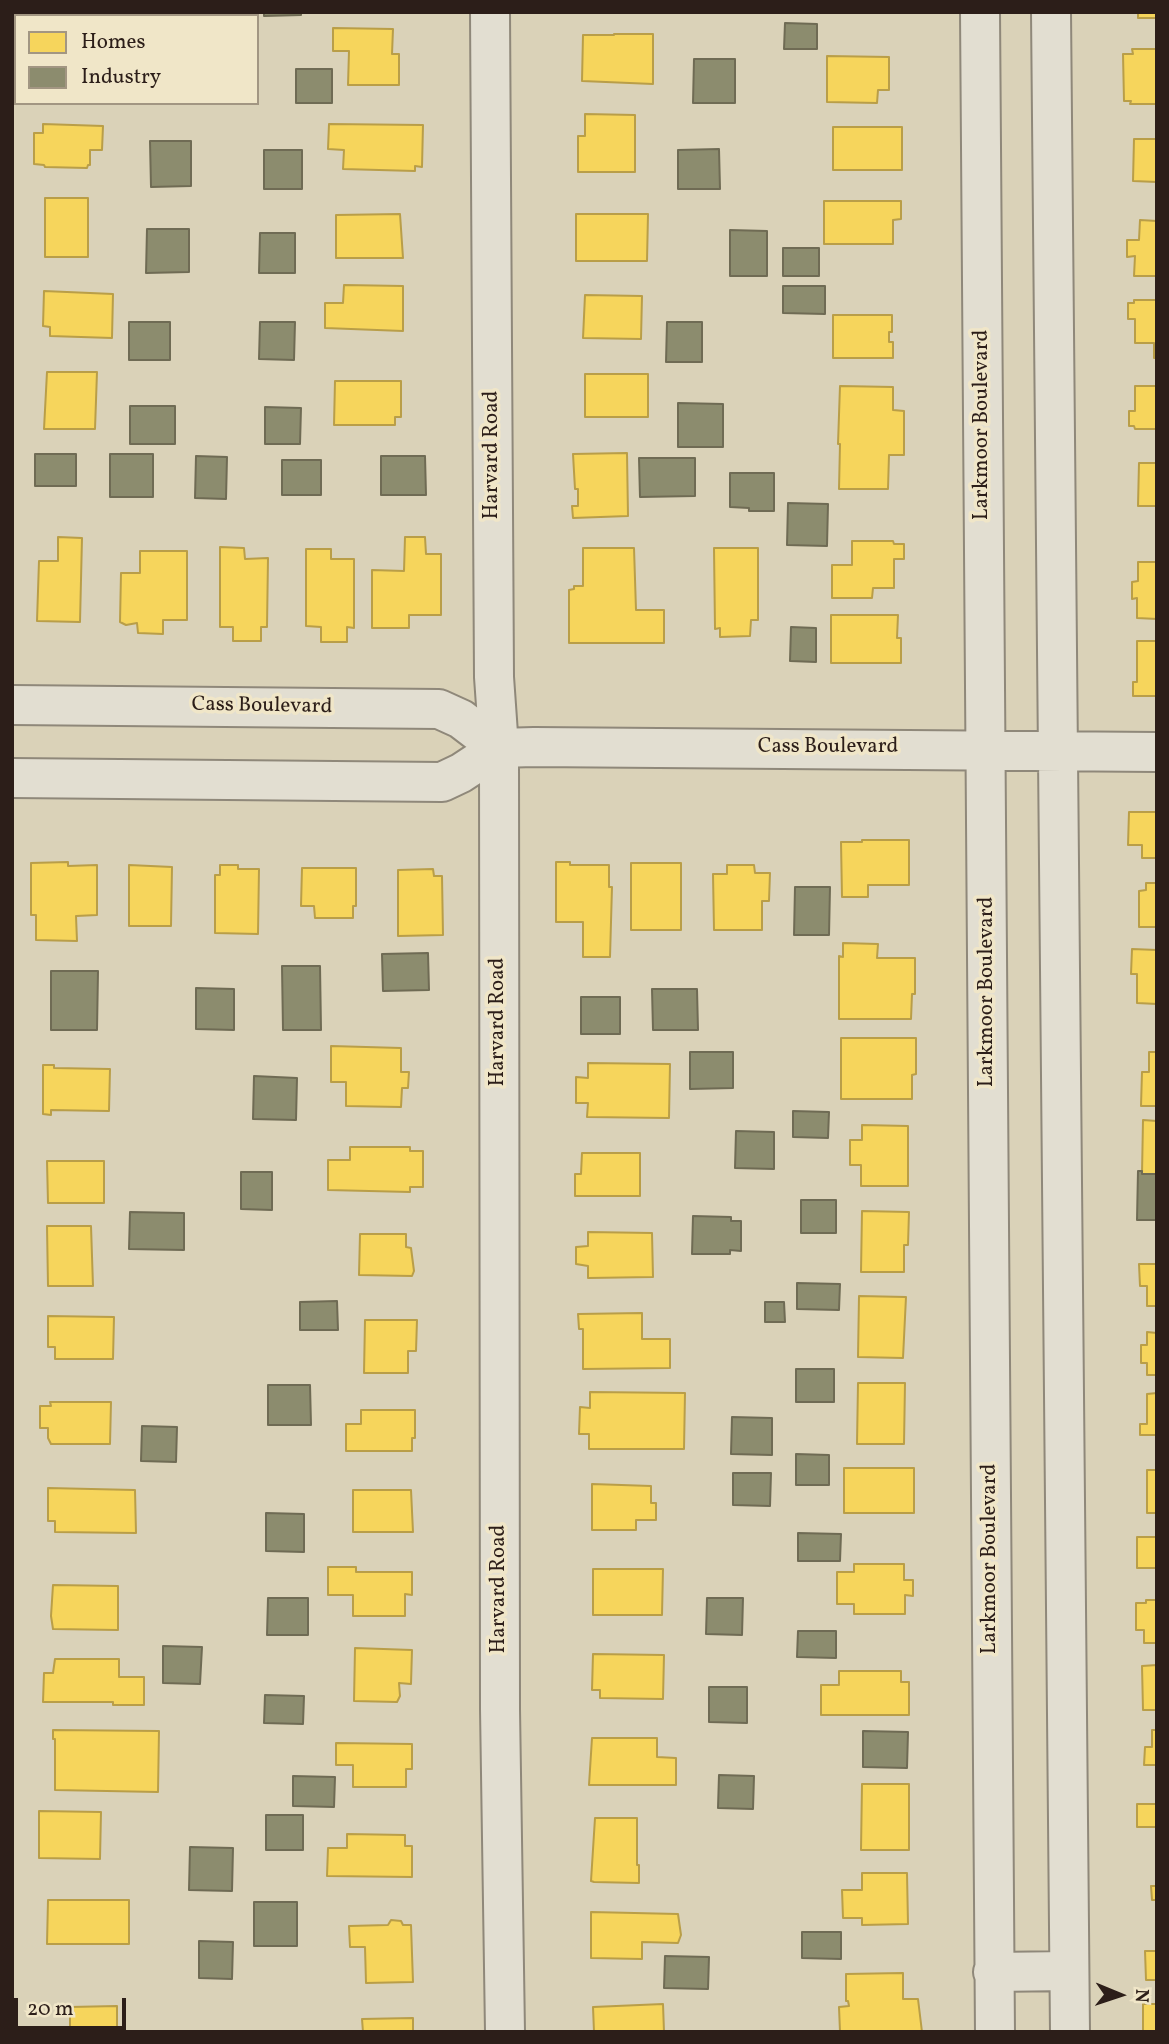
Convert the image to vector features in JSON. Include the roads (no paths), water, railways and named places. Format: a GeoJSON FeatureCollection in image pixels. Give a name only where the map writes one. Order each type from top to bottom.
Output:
{"type":"FeatureCollection","features":[{"type":"Feature","properties":{"kind":"street","name":"Harvard Road"},"geometry":{"type":"LineString","coordinates":[[490,12],[494,677],[499,748],[500,1695],[505,2032]]}},
{"type":"Feature","properties":{"kind":"street","name":"Larkmoor Boulevard"},"geometry":{"type":"LineString","coordinates":[[980,12],[995,2032]]}},
{"type":"Feature","properties":{"kind":"street"},"geometry":{"type":"LineString","coordinates":[[1051,12],[1070,2032]]}},
{"type":"Feature","properties":{"kind":"street","name":"Cass Boulevard"},"geometry":{"type":"LineString","coordinates":[[12,705],[439,709],[461,719],[499,748],[1157,752]]}},
{"type":"Feature","properties":{"kind":"street"},"geometry":{"type":"LineString","coordinates":[[12,778],[442,782],[461,774],[499,748]]}},
{"type":"Feature","properties":{"kind":"street"},"geometry":{"type":"LineString","coordinates":[[993,1972],[1069,1971]]}}]}
